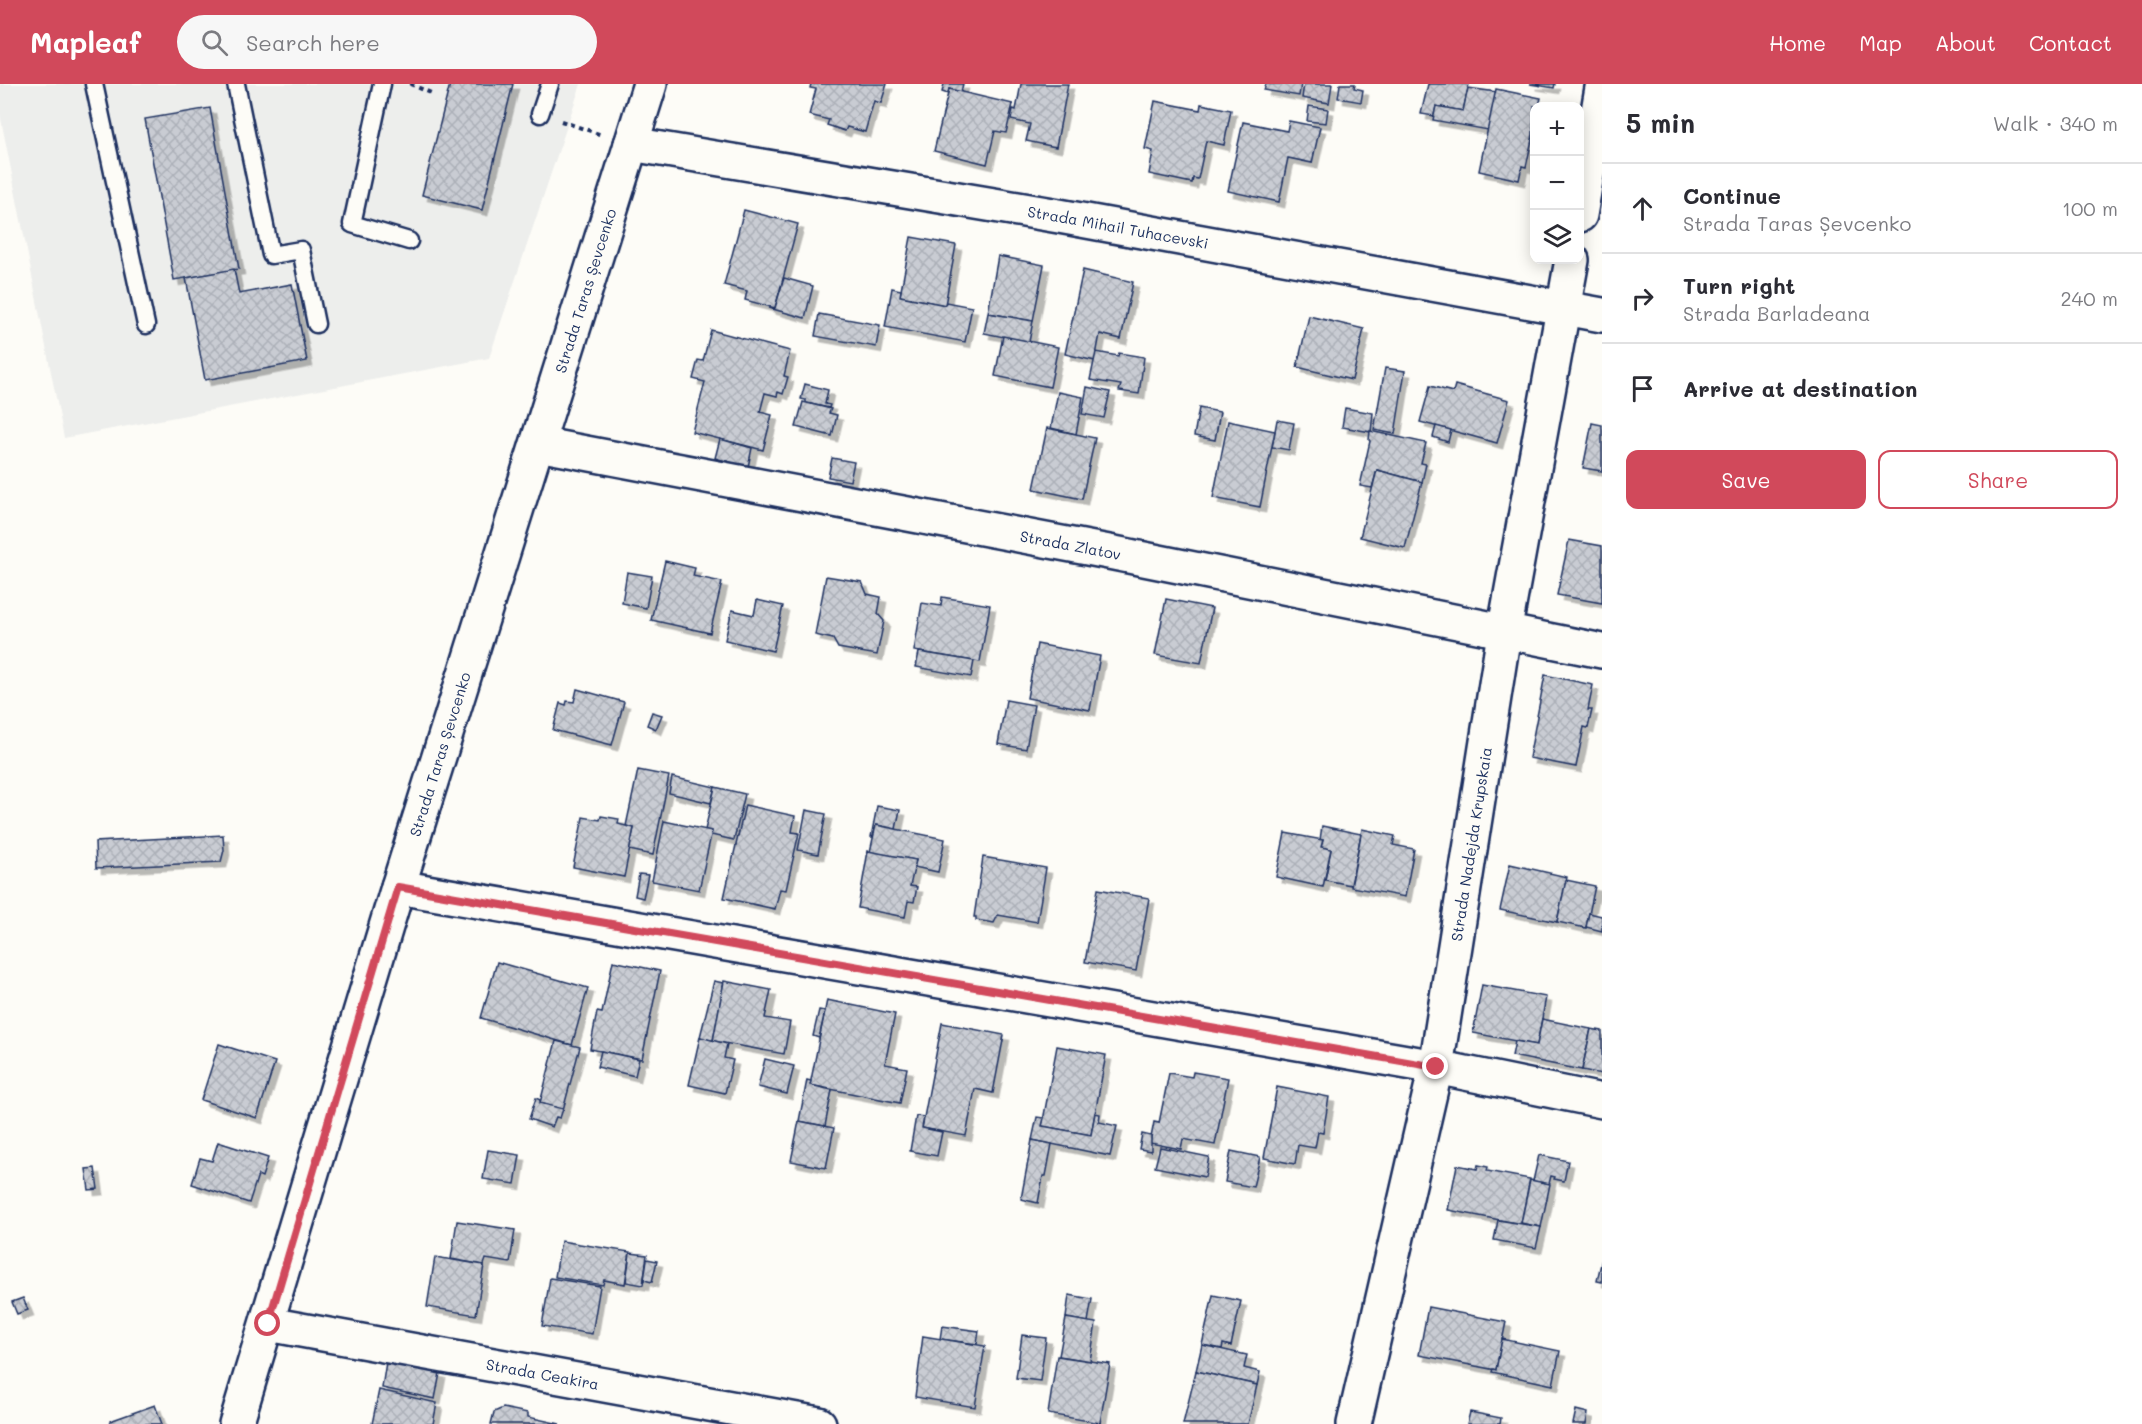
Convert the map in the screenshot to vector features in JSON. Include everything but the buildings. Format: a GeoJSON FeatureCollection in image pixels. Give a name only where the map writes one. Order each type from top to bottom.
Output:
{"type":"FeatureCollection","features":[{"type":"Feature","properties":{"kind":"street","name":"Strada Taras Șevcenko"},"geometry":{"type":"LineString","coordinates":[[236,1424],[398,887],[650,84]]}},
{"type":"Feature","properties":{"kind":"street"},"geometry":{"type":"LineString","coordinates":[[1581,210],[1602,88]]}},
{"type":"Feature","properties":{"kind":"street","name":"Strada Mihail Tuhacevski"},"geometry":{"type":"LineString","coordinates":[[631,144],[1059,216],[1602,315]]}},
{"type":"Feature","properties":{"kind":"street","name":"Strada Nadejda Krupskaia"},"geometry":{"type":"LineString","coordinates":[[1354,1424],[1436,1067],[1504,633],[1571,264]]}},
{"type":"Feature","properties":{"kind":"street","name":"Strada Zlatov"},"geometry":{"type":"LineString","coordinates":[[538,444],[1114,554],[1602,651]]}},
{"type":"Feature","properties":{"kind":"street"},"geometry":{"type":"LineString","coordinates":[[398,887],[1436,1067],[1602,1101]]}},
{"type":"Feature","properties":{"kind":"street","name":"Strada Ceakira"},"geometry":{"type":"LineString","coordinates":[[268,1324],[819,1424]]}},
{"type":"Feature","properties":{"kind":"lane"},"geometry":{"type":"LineString","coordinates":[[94,84],[146,325]]}},
{"type":"Feature","properties":{"kind":"lane"},"geometry":{"type":"LineString","coordinates":[[236,84],[271,255],[301,250],[316,324]]}},
{"type":"Feature","properties":{"kind":"lane"},"geometry":{"type":"LineString","coordinates":[[382,84],[352,224],[409,241]]}},
{"type":"Feature","properties":{"kind":"lane"},"geometry":{"type":"LineString","coordinates":[[540,114],[550,84]]}},
{"type":"Feature","properties":{"kind":"path"},"geometry":{"type":"LineString","coordinates":[[410,84],[431,93]]}},
{"type":"Feature","properties":{"kind":"path"},"geometry":{"type":"LineString","coordinates":[[540,114],[631,144]]}},
{"type":"Feature","properties":{"kind":"shaded area"},"geometry":{"type":"Polygon","coordinates":[[[0,84],[581,84],[489,358],[64,438],[0,114],[0,84]]]}},
{"type":"Feature","properties":{"kind":"route"},"geometry":{"type":"LineString","coordinates":[[268,1324],[398,887],[1436,1067]]}}]}
